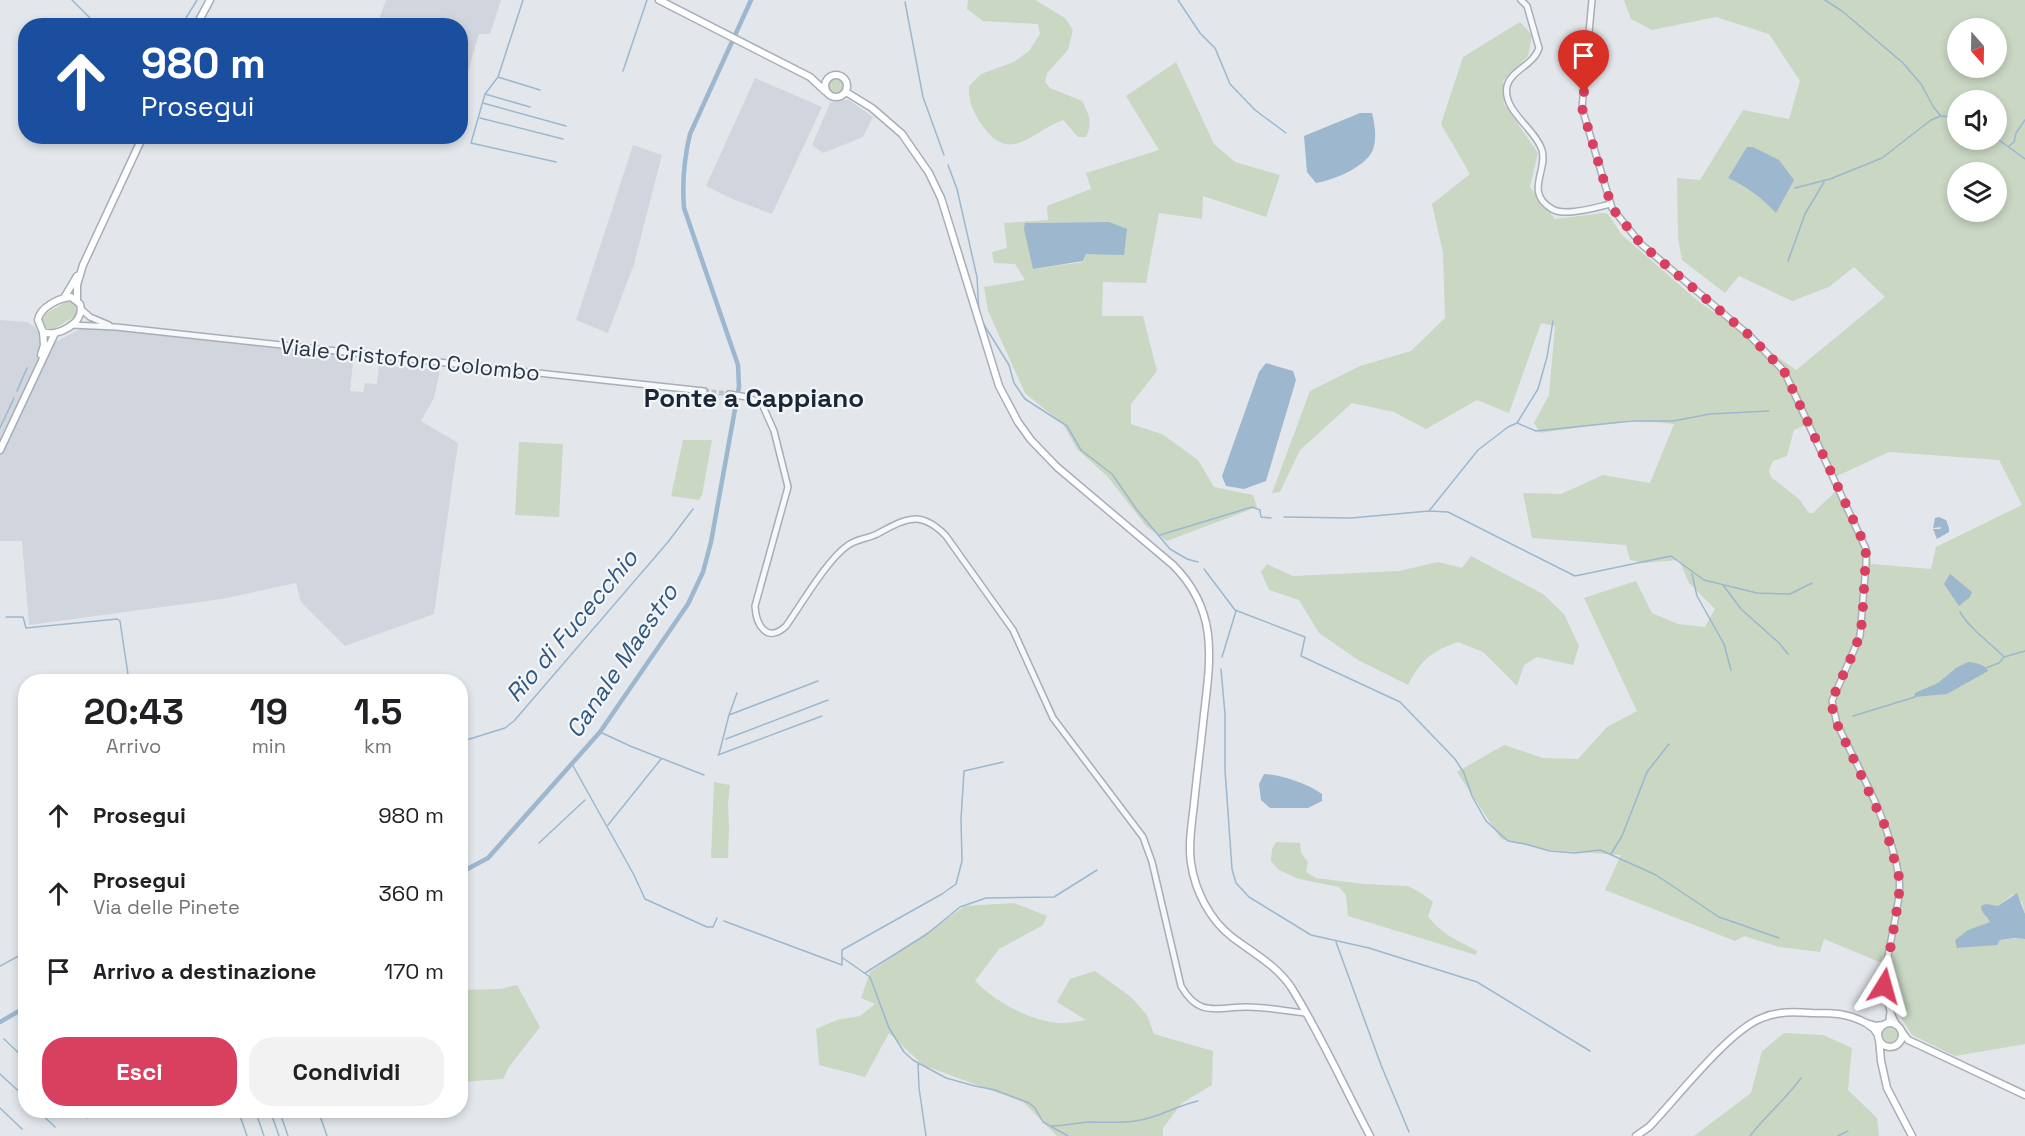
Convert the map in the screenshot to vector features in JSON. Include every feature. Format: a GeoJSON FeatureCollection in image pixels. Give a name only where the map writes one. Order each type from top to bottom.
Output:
{"type":"FeatureCollection","features":[{"type":"Feature","properties":{"kind":"main road"},"geometry":{"type":"LineString","coordinates":[[200,18],[210,0]]}},
{"type":"Feature","properties":{"kind":"main road"},"geometry":{"type":"LineString","coordinates":[[659,0],[810,77],[834,98],[846,92],[847,84],[842,77],[835,75],[828,78],[810,77]]}},
{"type":"Feature","properties":{"kind":"main road"},"geometry":{"type":"LineString","coordinates":[[825,91],[824,84],[828,78]]}},
{"type":"Feature","properties":{"kind":"main road"},"geometry":{"type":"LineString","coordinates":[[846,92],[872,108],[902,134],[929,173],[950,226],[999,386],[1018,423],[1057,466],[1185,576],[1195,592],[1207,624],[1210,660],[1191,824],[1190,862],[1196,883],[1208,910],[1230,935],[1281,974],[1305,1013],[1370,1136]]}},
{"type":"Feature","properties":{"kind":"main road"},"geometry":{"type":"LineString","coordinates":[[43,332],[55,333],[79,320],[82,309],[77,299],[77,285],[139,144]]}},
{"type":"Feature","properties":{"kind":"main road"},"geometry":{"type":"LineString","coordinates":[[64,298],[84,265]]}},
{"type":"Feature","properties":{"kind":"main road"},"geometry":{"type":"LineString","coordinates":[[37,368],[44,345],[38,315],[42,310],[64,298],[77,299]]}},
{"type":"Feature","properties":{"kind":"main road"},"geometry":{"type":"LineString","coordinates":[[0,450],[55,333]]}},
{"type":"Feature","properties":{"kind":"main road"},"geometry":{"type":"LineString","coordinates":[[1636,1136],[1656,1120],[1743,1029],[1761,1018],[1785,1012],[1844,1013],[1876,1026],[1897,1025],[1908,1040],[2025,1095]]}},
{"type":"Feature","properties":{"kind":"main road"},"geometry":{"type":"LineString","coordinates":[[1866,1023],[1876,1031],[1883,1044],[1890,1047]]}},
{"type":"Feature","properties":{"kind":"main road"},"geometry":{"type":"LineString","coordinates":[[1885,1025],[1880,1030],[1879,1038],[1887,1088],[1912,1136]]}},
{"type":"Feature","properties":{"kind":"main road"},"geometry":{"type":"LineString","coordinates":[[1898,1044],[1902,1038],[1902,1032]]}},
{"type":"Feature","properties":{"kind":"main road"},"geometry":{"type":"LineString","coordinates":[[1881,1061],[1884,1050],[1890,1047],[1907,1042],[1919,1045]]}},
{"type":"Feature","properties":{"kind":"street"},"geometry":{"type":"LineString","coordinates":[[1521,0],[1527,6],[1539,48],[1533,60],[1510,79],[1506,95],[1541,148],[1543,162],[1538,186],[1540,196],[1549,207],[1562,212],[1611,204]]}},
{"type":"Feature","properties":{"kind":"street"},"geometry":{"type":"LineString","coordinates":[[1592,0],[1582,108],[1611,204],[1641,244],[1750,336],[1784,371],[1866,549],[1860,636],[1834,695],[1832,707],[1837,724],[1885,826],[1899,877],[1899,897],[1884,982],[1897,1025]]}},
{"type":"Feature","properties":{"kind":"street","name":"Viale Cristoforo Colombo"},"geometry":{"type":"LineString","coordinates":[[82,309],[90,317],[116,327]]}},
{"type":"Feature","properties":{"kind":"street","name":"Viale Cristoforo Colombo"},"geometry":{"type":"LineString","coordinates":[[71,325],[116,327],[705,391]]}},
{"type":"Feature","properties":{"kind":"street"},"geometry":{"type":"LineString","coordinates":[[729,394],[759,401],[774,431],[788,487],[755,606],[758,623],[763,630],[777,633],[786,626],[834,558],[850,544],[876,535],[898,521],[924,519],[936,526],[946,536],[1013,630],[1053,718],[1143,837],[1152,862],[1181,986],[1188,998],[1197,1006],[1217,1010],[1247,1007],[1305,1013]]}},
{"type":"Feature","properties":{"kind":"street"},"geometry":{"type":"LineString","coordinates":[[1885,1025],[1890,1017],[1889,1004]]}},
{"type":"Feature","properties":{"kind":"shaded area"},"geometry":{"type":"Polygon","coordinates":[[[386,0],[501,0],[490,34],[479,34],[468,71],[468,18],[380,18],[386,0]]]}},
{"type":"Feature","properties":{"kind":"shaded area"},"geometry":{"type":"Polygon","coordinates":[[[755,78],[822,107],[772,214],[706,186],[755,78]]]}},
{"type":"Feature","properties":{"kind":"shaded area"},"geometry":{"type":"Polygon","coordinates":[[[849,100],[873,117],[863,137],[823,153],[812,145],[830,103],[849,100]]]}},
{"type":"Feature","properties":{"kind":"shaded area"},"geometry":{"type":"Polygon","coordinates":[[[633,145],[662,155],[634,264],[608,333],[576,320],[633,145]]]}},
{"type":"Feature","properties":{"kind":"shaded area"},"geometry":{"type":"Polygon","coordinates":[[[0,320],[27,322],[35,327],[41,337],[57,341],[86,326],[354,354],[350,391],[363,392],[365,383],[377,384],[379,365],[440,370],[434,398],[421,421],[458,443],[434,614],[345,646],[301,602],[296,583],[222,599],[29,625],[22,541],[0,541],[0,320]]]}},
{"type":"Feature","properties":{"kind":"green space"},"geometry":{"type":"Polygon","coordinates":[[[968,0],[1035,0],[1065,18],[1073,30],[1068,50],[1047,73],[1045,82],[1050,88],[1082,101],[1089,119],[1086,137],[1078,137],[1063,120],[1021,142],[1002,143],[992,137],[974,112],[969,97],[969,86],[981,74],[1014,62],[1029,51],[1040,34],[1038,24],[983,21],[967,9],[968,0]]]}},
{"type":"Feature","properties":{"kind":"green space"},"geometry":{"type":"Polygon","coordinates":[[[1624,0],[2025,0],[2025,914],[2022,902],[2013,894],[1998,906],[1988,906],[1986,918],[1991,922],[1968,930],[1957,948],[2008,939],[2025,939],[2025,1044],[1955,1056],[1912,1035],[1900,1016],[1882,963],[1824,939],[1820,952],[1779,947],[1744,936],[1735,941],[1605,890],[1621,855],[1549,850],[1501,839],[1457,772],[1504,745],[1543,758],[1578,759],[1607,727],[1637,711],[1584,598],[1636,581],[1652,613],[1678,624],[1705,627],[1715,609],[1689,583],[1679,560],[1644,563],[1630,560],[1626,545],[1532,538],[1523,493],[1561,494],[1603,475],[1650,483],[1674,424],[1631,420],[1540,433],[1534,423],[1549,395],[1555,326],[1541,323],[1509,413],[1477,400],[1426,429],[1394,412],[1352,403],[1300,450],[1280,492],[1272,493],[1310,391],[1360,366],[1411,351],[1445,318],[1443,253],[1432,204],[1470,174],[1441,124],[1463,57],[1520,22],[1532,35],[1528,56],[1503,81],[1504,104],[1538,153],[1530,187],[1555,219],[1608,214],[1622,235],[1698,301],[1796,370],[1885,297],[1854,267],[1829,287],[1792,301],[1739,276],[1725,293],[1682,260],[1678,238],[1677,178],[1700,180],[1743,110],[1789,119],[1800,81],[1769,34],[1716,17],[1652,30],[1631,19],[1624,0]],[[1747,148],[1728,178],[1754,193],[1776,212],[1747,148]],[[1807,424],[1794,430],[1787,456],[1773,461],[1769,470],[1771,477],[1799,499],[1809,513],[1813,513],[1836,491],[1807,424]],[[1889,452],[1835,477],[1870,548],[1871,564],[1931,569],[1936,547],[2022,505],[1999,460],[1889,452]]]}},
{"type":"Feature","properties":{"kind":"green space"},"geometry":{"type":"Polygon","coordinates":[[[1176,62],[1214,144],[1235,162],[1280,175],[1266,217],[1203,196],[1202,219],[1159,213],[1146,283],[1103,282],[1102,316],[1143,316],[1157,371],[1131,404],[1131,424],[1162,434],[1198,460],[1214,487],[1253,495],[1257,507],[1167,541],[1147,527],[1107,476],[1077,449],[1063,424],[1025,393],[988,311],[984,287],[1025,280],[1015,264],[994,263],[992,252],[1007,248],[1004,223],[1048,220],[1047,206],[1091,189],[1086,173],[1159,150],[1126,96],[1176,62]],[[1109,222],[1025,223],[1034,269],[1083,262],[1086,254],[1095,253],[1109,222]]]}},
{"type":"Feature","properties":{"kind":"green space"},"geometry":{"type":"Polygon","coordinates":[[[831,78],[839,78],[844,83],[842,94],[831,96],[826,91],[826,83],[831,78]]]}},
{"type":"Feature","properties":{"kind":"green space"},"geometry":{"type":"Polygon","coordinates":[[[66,302],[71,302],[76,306],[77,314],[54,329],[46,328],[43,320],[45,314],[66,302]]]}},
{"type":"Feature","properties":{"kind":"green space"},"geometry":{"type":"Polygon","coordinates":[[[683,440],[712,440],[702,495],[699,500],[671,496],[683,440]]]}},
{"type":"Feature","properties":{"kind":"green space"},"geometry":{"type":"Polygon","coordinates":[[[519,442],[563,444],[559,517],[515,515],[519,442]]]}},
{"type":"Feature","properties":{"kind":"green space"},"geometry":{"type":"Polygon","coordinates":[[[1471,556],[1543,594],[1564,614],[1579,646],[1573,665],[1537,657],[1524,665],[1517,686],[1483,652],[1458,642],[1440,649],[1428,658],[1408,685],[1358,660],[1319,633],[1299,600],[1269,590],[1261,572],[1267,564],[1293,576],[1399,571],[1438,562],[1462,568],[1471,556]]]}},
{"type":"Feature","properties":{"kind":"green space"},"geometry":{"type":"Polygon","coordinates":[[[714,782],[730,785],[728,858],[711,858],[714,782]]]}},
{"type":"Feature","properties":{"kind":"green space"},"geometry":{"type":"Polygon","coordinates":[[[1276,842],[1300,843],[1301,853],[1308,862],[1306,872],[1316,878],[1364,884],[1408,886],[1421,893],[1433,902],[1428,916],[1433,922],[1450,936],[1477,951],[1476,955],[1348,916],[1346,895],[1339,887],[1299,879],[1279,870],[1271,861],[1272,849],[1276,842]]]}},
{"type":"Feature","properties":{"kind":"green space"},"geometry":{"type":"Polygon","coordinates":[[[1014,903],[1047,916],[1043,925],[999,949],[975,981],[983,989],[1015,1010],[1039,1019],[1062,1023],[1086,1020],[1057,1002],[1070,979],[1095,971],[1131,997],[1147,1015],[1154,1034],[1213,1051],[1212,1085],[1182,1103],[1163,1128],[1163,1136],[1057,1136],[1023,1102],[923,1065],[889,1033],[865,1077],[819,1065],[816,1029],[837,1020],[860,1016],[875,1004],[861,998],[870,972],[965,906],[1014,903]]]}},
{"type":"Feature","properties":{"kind":"green space"},"geometry":{"type":"Polygon","coordinates":[[[517,985],[540,1027],[509,1067],[503,1079],[468,1082],[468,990],[500,989],[517,985]]]}},
{"type":"Feature","properties":{"kind":"green space"},"geometry":{"type":"Polygon","coordinates":[[[1886,1026],[1894,1026],[1899,1031],[1897,1042],[1886,1044],[1881,1039],[1881,1031],[1886,1026]]]}},
{"type":"Feature","properties":{"kind":"green space"},"geometry":{"type":"Polygon","coordinates":[[[1784,1033],[1823,1035],[1852,1048],[1848,1090],[1877,1118],[1879,1136],[1694,1136],[1751,1093],[1762,1051],[1784,1033]]]}},
{"type":"Feature","properties":{"kind":"water"},"geometry":{"type":"Polygon","coordinates":[[[1360,113],[1372,113],[1375,129],[1373,151],[1360,165],[1346,173],[1316,183],[1307,172],[1304,136],[1360,113]]]}},
{"type":"Feature","properties":{"kind":"water"},"geometry":{"type":"Polygon","coordinates":[[[1747,147],[1753,147],[1779,160],[1794,180],[1776,213],[1754,193],[1728,178],[1747,147]]]}},
{"type":"Feature","properties":{"kind":"water"},"geometry":{"type":"Polygon","coordinates":[[[1109,222],[1127,229],[1124,255],[1086,254],[1083,261],[1033,269],[1024,229],[1025,223],[1109,222]]]}},
{"type":"Feature","properties":{"kind":"water"},"geometry":{"type":"Polygon","coordinates":[[[1266,363],[1293,371],[1296,380],[1266,481],[1244,489],[1226,486],[1222,476],[1259,372],[1266,363]]]}},
{"type":"Feature","properties":{"kind":"water"},"geometry":{"type":"Polygon","coordinates":[[[1935,518],[1946,520],[1949,532],[1937,539],[1933,529],[1941,527],[1933,528],[1935,518]]]}},
{"type":"Feature","properties":{"kind":"water"},"geometry":{"type":"Polygon","coordinates":[[[1950,574],[1972,592],[1970,597],[1959,606],[1944,584],[1950,574]]]}},
{"type":"Feature","properties":{"kind":"water"},"geometry":{"type":"Polygon","coordinates":[[[1968,662],[1982,665],[1988,671],[1947,694],[1914,697],[1915,693],[1938,683],[1956,668],[1968,662]]]}},
{"type":"Feature","properties":{"kind":"water"},"geometry":{"type":"Polygon","coordinates":[[[1264,774],[1302,783],[1322,794],[1322,801],[1308,808],[1270,808],[1261,800],[1259,784],[1264,774]]]}},
{"type":"Feature","properties":{"kind":"water"},"geometry":{"type":"Polygon","coordinates":[[[2017,893],[2025,914],[2025,939],[2015,938],[2000,940],[1997,945],[1957,948],[1955,940],[1968,930],[1990,922],[1981,906],[1986,904],[1998,906],[2017,893]]]}},
{"type":"Feature","properties":{"kind":"waterway"},"geometry":{"type":"LineString","coordinates":[[72,0],[90,18]]}},
{"type":"Feature","properties":{"kind":"waterway"},"geometry":{"type":"LineString","coordinates":[[186,18],[197,0]]}},
{"type":"Feature","properties":{"kind":"waterway"},"geometry":{"type":"LineString","coordinates":[[523,0],[498,77],[485,94],[471,143],[556,162]]}},
{"type":"Feature","properties":{"kind":"waterway"},"geometry":{"type":"LineString","coordinates":[[623,71],[647,0]]}},
{"type":"Feature","properties":{"kind":"waterway","name":"Canale Maestro"},"geometry":{"type":"LineString","coordinates":[[468,869],[488,858],[600,732],[688,604],[703,572],[711,542],[739,387],[738,365],[684,208],[684,171],[690,134],[751,0]]}},
{"type":"Feature","properties":{"kind":"waterway"},"geometry":{"type":"LineString","coordinates":[[1178,0],[1200,33],[1215,48],[1230,84],[1255,110],[1286,133]]}},
{"type":"Feature","properties":{"kind":"waterway"},"geometry":{"type":"LineString","coordinates":[[1825,0],[1842,11],[1903,63],[1921,84],[1941,116]]}},
{"type":"Feature","properties":{"kind":"waterway"},"geometry":{"type":"LineString","coordinates":[[905,2],[923,97],[944,155]]}},
{"type":"Feature","properties":{"kind":"waterway"},"geometry":{"type":"LineString","coordinates":[[498,77],[540,90]]}},
{"type":"Feature","properties":{"kind":"waterway"},"geometry":{"type":"LineString","coordinates":[[485,94],[530,107]]}},
{"type":"Feature","properties":{"kind":"waterway"},"geometry":{"type":"LineString","coordinates":[[483,103],[566,126]]}},
{"type":"Feature","properties":{"kind":"waterway"},"geometry":{"type":"LineString","coordinates":[[1795,188],[1830,179],[1882,158],[1931,120],[1947,116]]}},
{"type":"Feature","properties":{"kind":"waterway"},"geometry":{"type":"LineString","coordinates":[[480,118],[563,139]]}},
{"type":"Feature","properties":{"kind":"waterway"},"geometry":{"type":"LineString","coordinates":[[2009,146],[2014,142],[2016,133],[2025,120]]}},
{"type":"Feature","properties":{"kind":"waterway"},"geometry":{"type":"LineString","coordinates":[[2007,146],[2025,159]]}},
{"type":"Feature","properties":{"kind":"waterway"},"geometry":{"type":"LineString","coordinates":[[948,165],[957,189],[977,277],[979,313]]}},
{"type":"Feature","properties":{"kind":"waterway"},"geometry":{"type":"LineString","coordinates":[[1788,261],[1805,214],[1824,182]]}},
{"type":"Feature","properties":{"kind":"waterway"},"geometry":{"type":"LineString","coordinates":[[1429,511],[1478,450],[1508,427],[1517,423],[1538,389],[1547,357],[1553,321]]}},
{"type":"Feature","properties":{"kind":"waterway"},"geometry":{"type":"LineString","coordinates":[[983,323],[1009,365],[1014,383],[1025,399],[1067,426],[1081,450],[1112,474],[1137,510],[1170,549],[1187,559],[1198,562]]}},
{"type":"Feature","properties":{"kind":"waterway"},"geometry":{"type":"LineString","coordinates":[[17,391],[27,368]]}},
{"type":"Feature","properties":{"kind":"waterway"},"geometry":{"type":"LineString","coordinates":[[0,428],[14,398]]}},
{"type":"Feature","properties":{"kind":"waterway"},"geometry":{"type":"LineString","coordinates":[[1517,423],[1536,431],[1632,421],[1673,421],[1710,414],[1769,411]]}},
{"type":"Feature","properties":{"kind":"waterway"},"geometry":{"type":"LineString","coordinates":[[1160,535],[1252,507],[1260,510],[1261,517],[1271,518]]}},
{"type":"Feature","properties":{"kind":"waterway","name":"Rio di Fucecchio"},"geometry":{"type":"LineString","coordinates":[[468,740],[505,728],[514,721],[668,542],[693,509]]}},
{"type":"Feature","properties":{"kind":"waterway"},"geometry":{"type":"LineString","coordinates":[[1284,517],[1351,518],[1429,511],[1448,512],[1575,576],[1671,556],[1704,580],[1757,593],[1790,594],[1812,583]]}},
{"type":"Feature","properties":{"kind":"waterway"},"geometry":{"type":"LineString","coordinates":[[1204,569],[1235,610],[1305,637],[1301,656],[1400,702],[1455,759],[1486,821],[1508,841],[1550,851],[1575,853],[1600,850],[1656,875],[1719,917],[1779,938]]}},
{"type":"Feature","properties":{"kind":"waterway"},"geometry":{"type":"LineString","coordinates":[[1692,574],[1697,596],[1724,644],[1731,670]]}},
{"type":"Feature","properties":{"kind":"waterway"},"geometry":{"type":"LineString","coordinates":[[1723,585],[1741,609],[1788,654]]}},
{"type":"Feature","properties":{"kind":"waterway"},"geometry":{"type":"LineString","coordinates":[[1222,657],[1236,611]]}},
{"type":"Feature","properties":{"kind":"waterway"},"geometry":{"type":"LineString","coordinates":[[1960,612],[1974,630],[2003,656]]}},
{"type":"Feature","properties":{"kind":"waterway"},"geometry":{"type":"LineString","coordinates":[[6,617],[23,617],[26,628],[117,619],[120,621],[128,674]]}},
{"type":"Feature","properties":{"kind":"waterway"},"geometry":{"type":"LineString","coordinates":[[1986,668],[1999,663],[2004,657],[2025,651]]}},
{"type":"Feature","properties":{"kind":"waterway"},"geometry":{"type":"LineString","coordinates":[[1221,669],[1232,869],[1236,883],[1249,897],[1311,935],[1369,948],[1477,982],[1590,1051]]}},
{"type":"Feature","properties":{"kind":"waterway"},"geometry":{"type":"LineString","coordinates":[[729,715],[818,681]]}},
{"type":"Feature","properties":{"kind":"waterway"},"geometry":{"type":"LineString","coordinates":[[719,754],[737,693]]}},
{"type":"Feature","properties":{"kind":"waterway"},"geometry":{"type":"LineString","coordinates":[[1853,716],[1915,697]]}},
{"type":"Feature","properties":{"kind":"waterway"},"geometry":{"type":"LineString","coordinates":[[726,739],[828,700]]}},
{"type":"Feature","properties":{"kind":"waterway"},"geometry":{"type":"LineString","coordinates":[[718,755],[822,716]]}},
{"type":"Feature","properties":{"kind":"waterway"},"geometry":{"type":"LineString","coordinates":[[600,732],[704,775]]}},
{"type":"Feature","properties":{"kind":"waterway"},"geometry":{"type":"LineString","coordinates":[[1611,854],[1622,836],[1647,772],[1669,744]]}},
{"type":"Feature","properties":{"kind":"waterway"},"geometry":{"type":"LineString","coordinates":[[608,825],[661,759]]}},
{"type":"Feature","properties":{"kind":"waterway"},"geometry":{"type":"LineString","coordinates":[[724,921],[842,965],[842,950],[956,884],[962,861],[961,819],[964,771],[1003,762]]}},
{"type":"Feature","properties":{"kind":"waterway"},"geometry":{"type":"LineString","coordinates":[[572,764],[645,899],[707,927],[713,927],[717,918]]}},
{"type":"Feature","properties":{"kind":"waterway"},"geometry":{"type":"LineString","coordinates":[[539,843],[585,800]]}},
{"type":"Feature","properties":{"kind":"waterway"},"geometry":{"type":"LineString","coordinates":[[865,973],[927,934],[960,907],[986,898],[1054,897],[1097,870]]}},
{"type":"Feature","properties":{"kind":"waterway"},"geometry":{"type":"LineString","coordinates":[[1336,942],[1381,1065],[1409,1132]]}},
{"type":"Feature","properties":{"kind":"waterway","name":"Rio di Fucecchio"},"geometry":{"type":"LineString","coordinates":[[0,966],[18,956]]}},
{"type":"Feature","properties":{"kind":"waterway"},"geometry":{"type":"LineString","coordinates":[[843,958],[870,977],[889,1028],[904,1052],[913,1060],[946,1078],[995,1090],[1029,1103],[1035,1108],[1043,1122],[1068,1136]]}},
{"type":"Feature","properties":{"kind":"waterway","name":"Canale Maestro"},"geometry":{"type":"LineString","coordinates":[[0,1022],[18,1012]]}},
{"type":"Feature","properties":{"kind":"waterway"},"geometry":{"type":"LineString","coordinates":[[4,1039],[18,1052]]}},
{"type":"Feature","properties":{"kind":"waterway"},"geometry":{"type":"LineString","coordinates":[[918,1063],[926,1136]]}},
{"type":"Feature","properties":{"kind":"waterway"},"geometry":{"type":"LineString","coordinates":[[0,1074],[18,1091]]}},
{"type":"Feature","properties":{"kind":"waterway"},"geometry":{"type":"LineString","coordinates":[[1750,1136],[1801,1078]]}},
{"type":"Feature","properties":{"kind":"waterway"},"geometry":{"type":"LineString","coordinates":[[1051,1126],[1141,1120],[1198,1101]]}},
{"type":"Feature","properties":{"kind":"waterway"},"geometry":{"type":"LineString","coordinates":[[0,1108],[22,1129]]}},
{"type":"Feature","properties":{"kind":"waterway"},"geometry":{"type":"LineString","coordinates":[[45,1118],[55,1127]]}},
{"type":"Feature","properties":{"kind":"waterway"},"geometry":{"type":"LineString","coordinates":[[241,1118],[247,1136]]}},
{"type":"Feature","properties":{"kind":"waterway"},"geometry":{"type":"LineString","coordinates":[[258,1118],[264,1136]]}},
{"type":"Feature","properties":{"kind":"waterway"},"geometry":{"type":"LineString","coordinates":[[273,1118],[279,1136]]}},
{"type":"Feature","properties":{"kind":"waterway"},"geometry":{"type":"LineString","coordinates":[[282,1118],[288,1136]]}},
{"type":"Feature","properties":{"kind":"waterway"},"geometry":{"type":"LineString","coordinates":[[321,1118],[327,1136]]}},
{"type":"Feature","properties":{"kind":"waterway"},"geometry":{"type":"LineString","coordinates":[[1838,1136],[1848,1131]]}},
{"type":"Feature","properties":{"kind":"tunnel"},"geometry":{"type":"LineString","coordinates":[[704,391],[729,394]]}},
{"type":"Feature","properties":{"kind":"district","name":"Ponte a Cappiano"},"geometry":{"type":"Point","coordinates":[754,398]}},
{"type":"Feature","properties":{"kind":"route"},"geometry":{"type":"LineString","coordinates":[[1584,92],[1582,108],[1612,208],[1641,244],[1762,346],[1784,371],[1866,549],[1860,636],[1834,695],[1832,707],[1837,724],[1885,826],[1899,877],[1899,897],[1884,986]]}}]}
